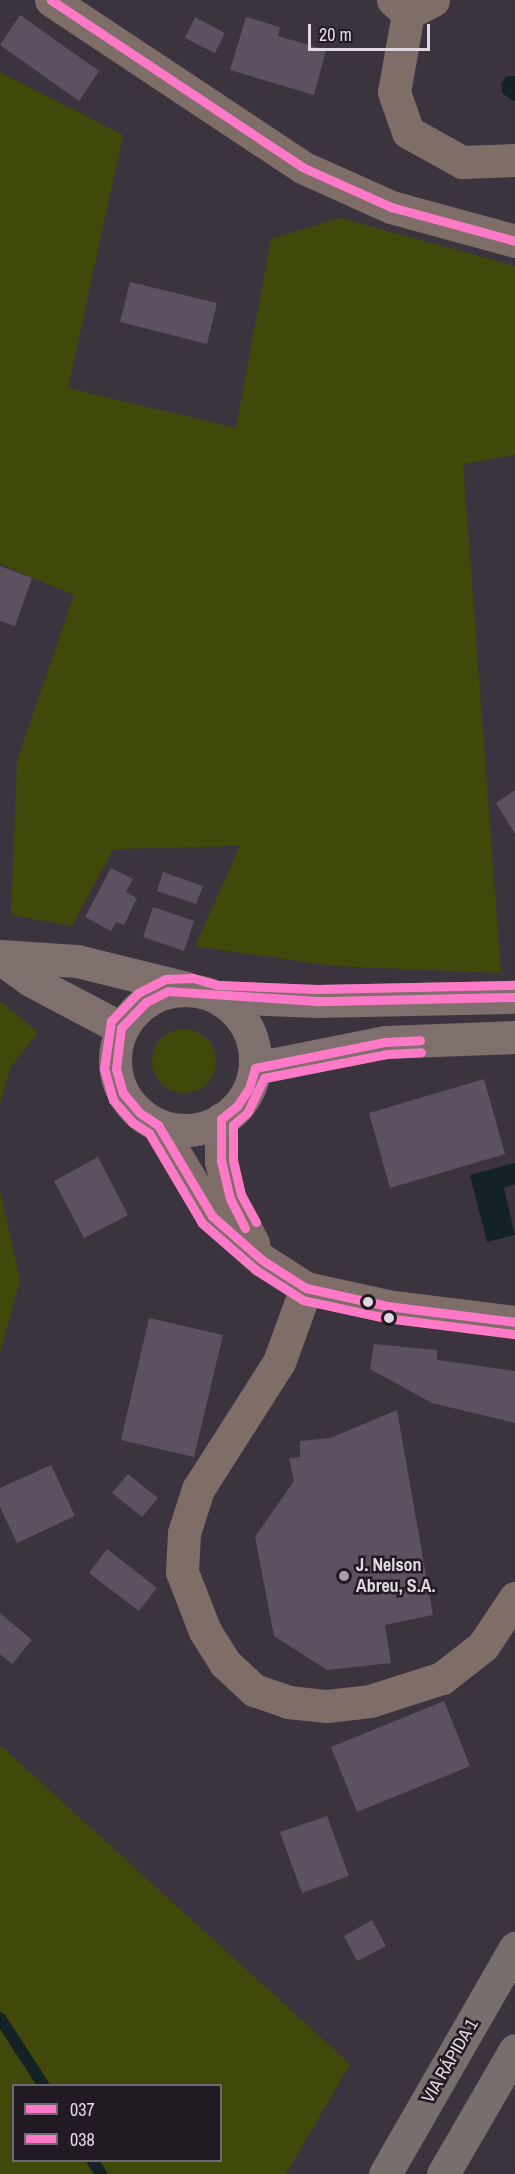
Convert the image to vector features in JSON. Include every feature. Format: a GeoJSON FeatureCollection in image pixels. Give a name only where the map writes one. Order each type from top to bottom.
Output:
{"type":"FeatureCollection","features":[{"type":"Feature","properties":{"kind":"highway","name":"VIA RÁPIDA 1"},"geometry":{"type":"LineString","coordinates":[[385,2174],[515,1948]]}},
{"type":"Feature","properties":{"kind":"highway"},"geometry":{"type":"LineString","coordinates":[[443,2174],[515,2050]]}},
{"type":"Feature","properties":{"kind":"main road"},"geometry":{"type":"LineString","coordinates":[[0,957],[76,961],[204,993],[236,1011],[247,1027],[254,1046],[255,1068],[249,1088],[237,1106],[221,1119],[202,1127],[182,1129],[158,1125],[140,1113],[123,1092],[116,1069],[121,1028],[146,1002],[168,991],[204,993],[317,1001],[515,997]]}},
{"type":"Feature","properties":{"kind":"main road"},"geometry":{"type":"LineString","coordinates":[[0,957],[30,980],[121,1028]]}},
{"type":"Feature","properties":{"kind":"main road"},"geometry":{"type":"LineString","coordinates":[[255,1068],[385,1042],[515,1037]]}},
{"type":"Feature","properties":{"kind":"street"},"geometry":{"type":"LineString","coordinates":[[51,0],[302,167],[391,207],[515,241]]}},
{"type":"Feature","properties":{"kind":"street"},"geometry":{"type":"LineString","coordinates":[[412,4],[394,92],[408,132],[462,162],[515,160]]}},
{"type":"Feature","properties":{"kind":"street"},"geometry":{"type":"LineString","coordinates":[[221,1119],[221,1161],[230,1199],[262,1260]]}},
{"type":"Feature","properties":{"kind":"street"},"geometry":{"type":"LineString","coordinates":[[158,1125],[212,1216],[262,1260],[306,1288],[387,1306],[515,1322]]}},
{"type":"Feature","properties":{"kind":"street"},"geometry":{"type":"LineString","coordinates":[[306,1288],[279,1362],[198,1489],[184,1533],[182,1572],[205,1631],[225,1663],[254,1690],[288,1702],[327,1706],[370,1701],[442,1678],[483,1646],[515,1598]]}},
{"type":"Feature","properties":{"kind":"green space"},"geometry":{"type":"Polygon","coordinates":[[[0,72],[123,135],[68,388],[236,428],[271,239],[340,218],[515,266],[515,455],[463,464],[501,973],[332,966],[195,946],[240,846],[113,849],[72,926],[11,915],[17,761],[74,595],[0,564],[0,72]]]}},
{"type":"Feature","properties":{"kind":"green space"},"geometry":{"type":"Polygon","coordinates":[[[0,1001],[38,1032],[10,1068],[0,1104],[0,1001]]]}},
{"type":"Feature","properties":{"kind":"green space"},"geometry":{"type":"Polygon","coordinates":[[[184,1029],[202,1035],[210,1043],[216,1061],[210,1079],[202,1087],[184,1093],[166,1087],[158,1079],[152,1061],[158,1043],[166,1035],[184,1029]]]}},
{"type":"Feature","properties":{"kind":"green space"},"geometry":{"type":"Polygon","coordinates":[[[0,1191],[20,1280],[0,1353],[0,1191]]]}},
{"type":"Feature","properties":{"kind":"green space"},"geometry":{"type":"Polygon","coordinates":[[[0,1745],[350,2064],[286,2174],[0,2174],[0,1745]]]}},
{"type":"Feature","properties":{"kind":"shaded area"},"geometry":{"type":"Polygon","coordinates":[[[515,76],[515,101],[513,101],[502,93],[501,84],[506,77],[515,76]]]}},
{"type":"Feature","properties":{"kind":"shaded area"},"geometry":{"type":"Polygon","coordinates":[[[515,1163],[515,1184],[504,1188],[515,1235],[487,1242],[470,1175],[515,1163]]]}},
{"type":"Feature","properties":{"kind":"building"},"geometry":{"type":"Polygon","coordinates":[[[20,15],[99,71],[79,101],[0,45],[20,15]]]}},
{"type":"Feature","properties":{"kind":"building"},"geometry":{"type":"Polygon","coordinates":[[[195,17],[225,33],[215,53],[185,38],[195,17]]]}},
{"type":"Feature","properties":{"kind":"building"},"geometry":{"type":"Polygon","coordinates":[[[246,17],[280,27],[278,36],[326,50],[314,95],[230,70],[246,17]]]}},
{"type":"Feature","properties":{"kind":"building"},"geometry":{"type":"Polygon","coordinates":[[[130,282],[217,303],[207,344],[120,322],[130,282]]]}},
{"type":"Feature","properties":{"kind":"building"},"geometry":{"type":"Polygon","coordinates":[[[0,566],[32,578],[15,626],[0,621],[0,566]]]}},
{"type":"Feature","properties":{"kind":"building"},"geometry":{"type":"Polygon","coordinates":[[[515,790],[515,834],[496,803],[515,790]]]}},
{"type":"Feature","properties":{"kind":"building"},"geometry":{"type":"Polygon","coordinates":[[[111,868],[133,879],[126,892],[137,898],[124,925],[116,922],[111,931],[85,917],[111,868]]]}},
{"type":"Feature","properties":{"kind":"building"},"geometry":{"type":"Polygon","coordinates":[[[163,872],[203,886],[196,904],[157,891],[163,872]]]}},
{"type":"Feature","properties":{"kind":"building"},"geometry":{"type":"Polygon","coordinates":[[[153,907],[194,921],[184,951],[143,937],[153,907]]]}},
{"type":"Feature","properties":{"kind":"building"},"geometry":{"type":"Polygon","coordinates":[[[484,1079],[505,1154],[390,1188],[369,1113],[484,1079]]]}},
{"type":"Feature","properties":{"kind":"building"},"geometry":{"type":"Polygon","coordinates":[[[98,1157],[128,1215],[84,1238],[54,1181],[98,1157]]]}},
{"type":"Feature","properties":{"kind":"building"},"geometry":{"type":"Polygon","coordinates":[[[149,1318],[223,1335],[194,1457],[121,1440],[149,1318]]]}},
{"type":"Feature","properties":{"kind":"building"},"geometry":{"type":"Polygon","coordinates":[[[374,1344],[437,1350],[437,1360],[515,1371],[515,1423],[432,1403],[370,1369],[374,1344]]]}},
{"type":"Feature","properties":{"kind":"building","name":"J. Nelson Abreu, S.A."},"geometry":{"type":"Polygon","coordinates":[[[397,1410],[433,1615],[385,1625],[391,1663],[327,1670],[274,1636],[255,1537],[294,1481],[289,1458],[300,1457],[300,1441],[330,1438],[397,1410]]]}},
{"type":"Feature","properties":{"kind":"building"},"geometry":{"type":"Polygon","coordinates":[[[51,1465],[75,1516],[17,1543],[0,1507],[0,1488],[51,1465]]]}},
{"type":"Feature","properties":{"kind":"building"},"geometry":{"type":"Polygon","coordinates":[[[128,1474],[158,1498],[142,1517],[112,1493],[128,1474]]]}},
{"type":"Feature","properties":{"kind":"building"},"geometry":{"type":"Polygon","coordinates":[[[107,1549],[157,1588],[139,1611],[89,1573],[107,1549]]]}},
{"type":"Feature","properties":{"kind":"building"},"geometry":{"type":"Polygon","coordinates":[[[0,1613],[32,1640],[12,1664],[0,1654],[0,1613]]]}},
{"type":"Feature","properties":{"kind":"building"},"geometry":{"type":"Polygon","coordinates":[[[444,1701],[470,1766],[357,1812],[331,1747],[444,1701]]]}},
{"type":"Feature","properties":{"kind":"building"},"geometry":{"type":"Polygon","coordinates":[[[327,1816],[349,1876],[302,1893],[280,1832],[327,1816]]]}},
{"type":"Feature","properties":{"kind":"building"},"geometry":{"type":"Polygon","coordinates":[[[372,1920],[386,1946],[357,1961],[344,1936],[372,1920]]]}},
{"type":"Feature","properties":{"kind":"waterway"},"geometry":{"type":"LineString","coordinates":[[0,2018],[43,2084]]}},
{"type":"Feature","properties":{"kind":"waterway"},"geometry":{"type":"LineString","coordinates":[[93,2162],[101,2174]]}},
{"type":"Feature","properties":{"kind":"transit line","name":"037"},"geometry":{"type":"LineString","coordinates":[[51,0],[302,167],[391,207],[515,241]]}},
{"type":"Feature","properties":{"kind":"transit line","name":"038"},"geometry":{"type":"LineString","coordinates":[[514,1334],[386,1318],[303,1300],[256,1270],[202,1223],[149,1133],[132,1122],[113,1100],[104,1069],[111,1021],[138,993],[165,979],[193,978],[218,985],[317,989],[515,985]]}},
{"type":"Feature","properties":{"kind":"transit line","name":"037"},"geometry":{"type":"LineString","coordinates":[[515,997],[317,1001],[168,991],[146,1002],[121,1028],[116,1069],[123,1093],[140,1113],[158,1125],[212,1216],[262,1260],[306,1288],[387,1306],[515,1322]]}},
{"type":"Feature","properties":{"kind":"transit line","name":"037"},"geometry":{"type":"LineString","coordinates":[[245,1228],[230,1199],[221,1161],[221,1119],[237,1106],[249,1088],[255,1068],[385,1042],[420,1040]]}},
{"type":"Feature","properties":{"kind":"transit line","name":"038"},"geometry":{"type":"LineString","coordinates":[[256,1222],[241,1195],[233,1160],[233,1125],[247,1113],[264,1078],[387,1054],[421,1052]]}},
{"type":"Feature","properties":{"kind":"place","name":"J. Nelson Abreu, S.A."},"geometry":{"type":"Point","coordinates":[344,1576]}}]}
